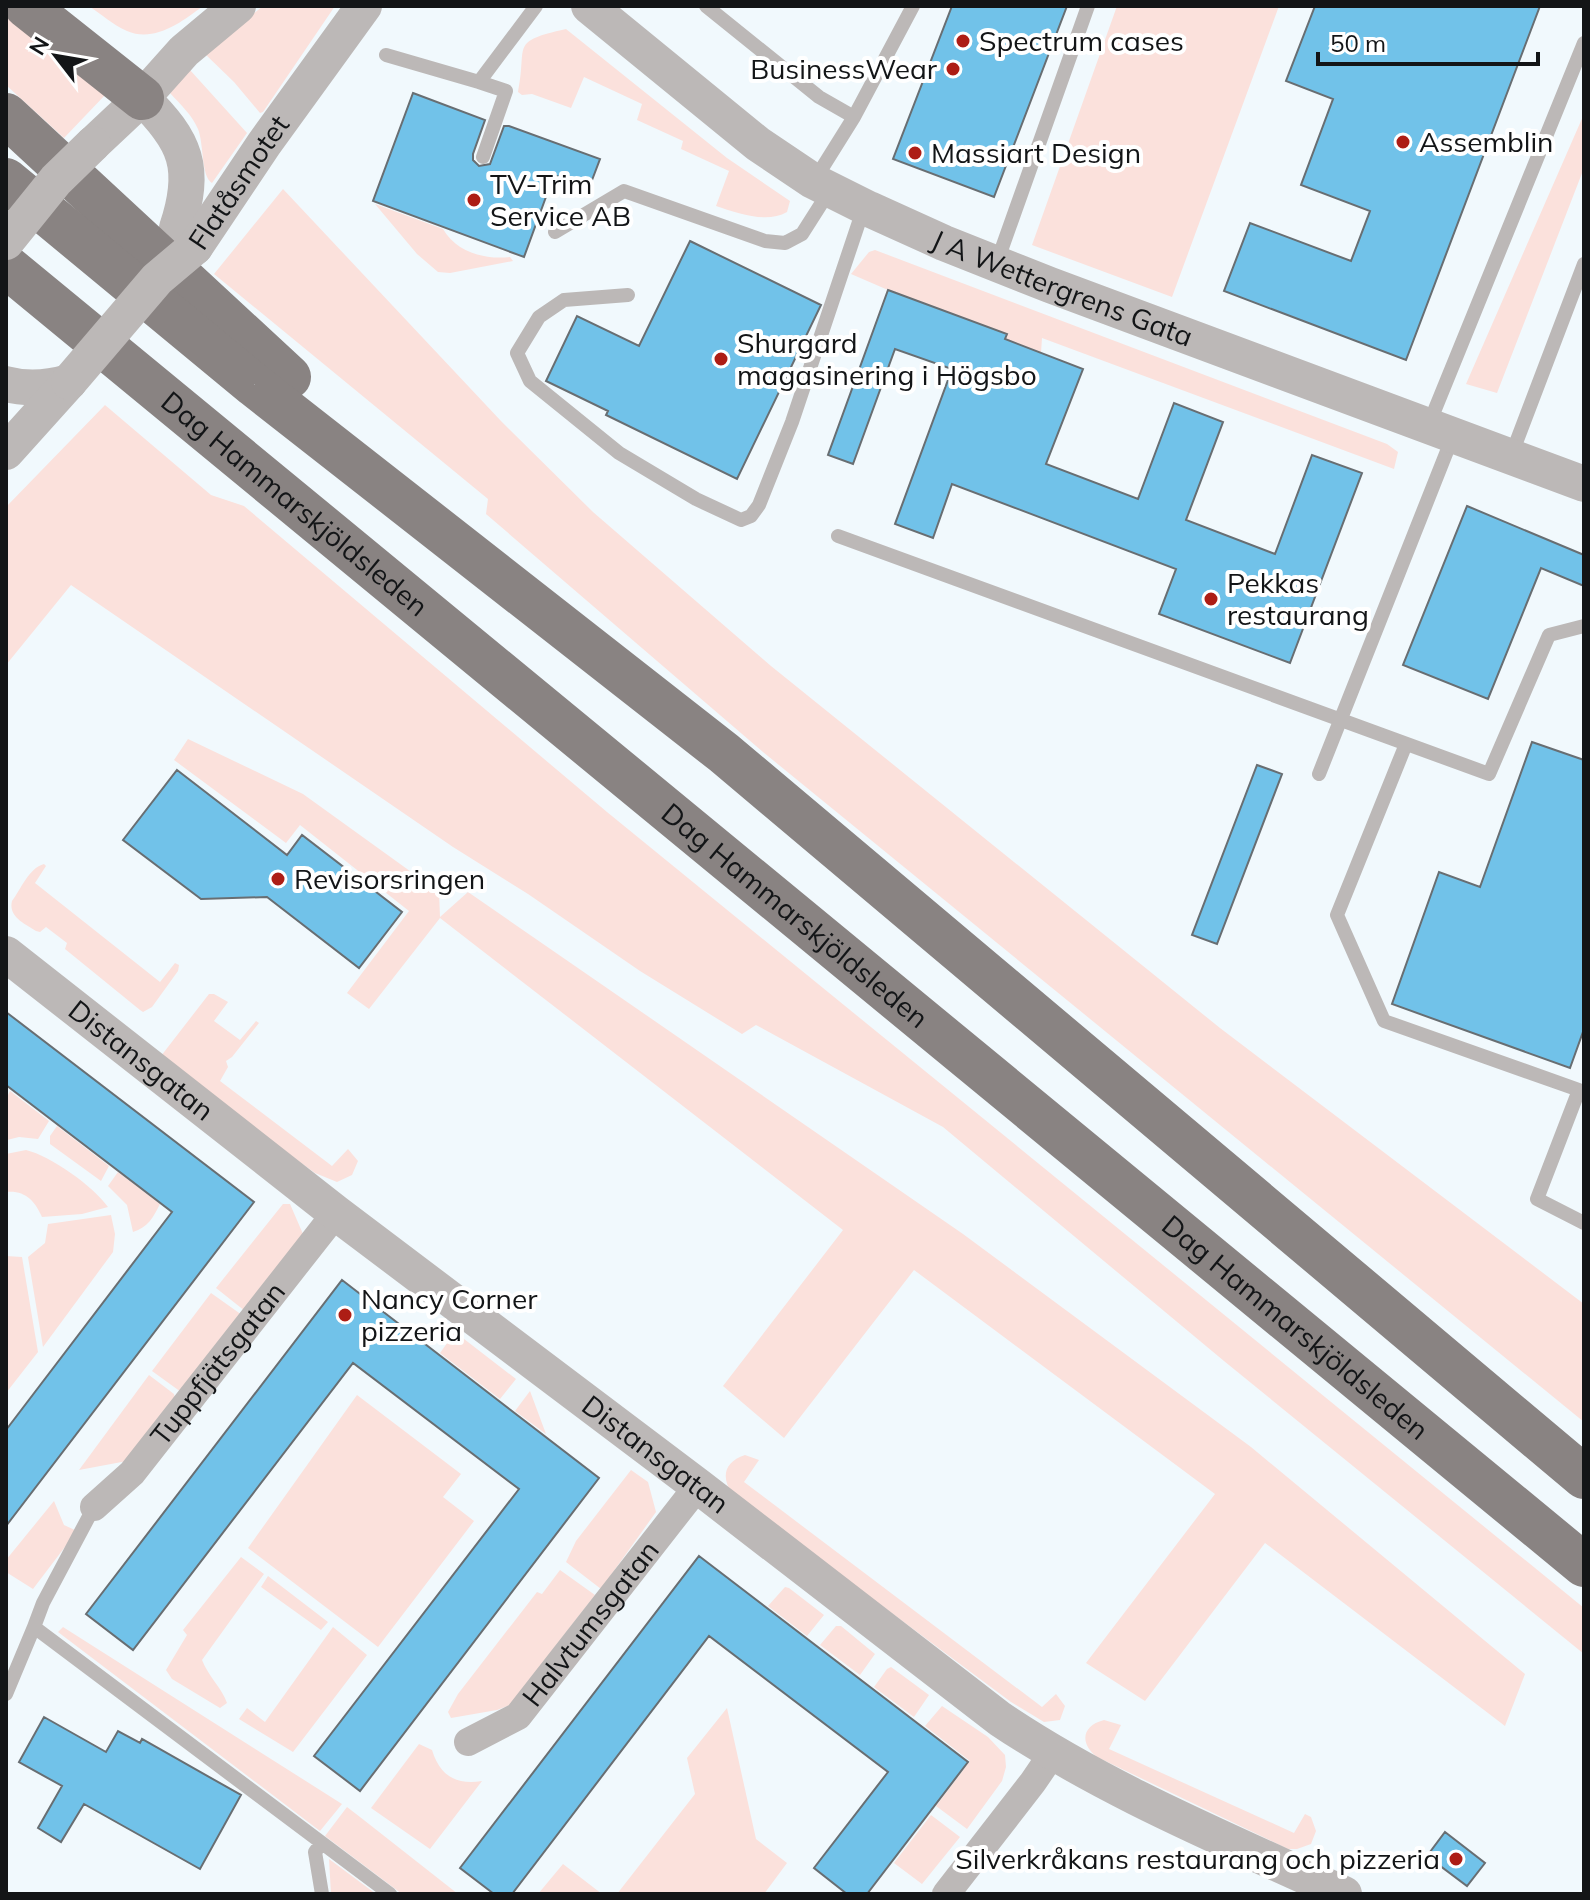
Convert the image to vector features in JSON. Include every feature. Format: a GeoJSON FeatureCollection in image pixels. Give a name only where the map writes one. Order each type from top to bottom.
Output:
{"type":"FeatureCollection","features":[{"type":"Feature","properties":{"kind":"main road"},"geometry":{"type":"LineString","coordinates":[[26,6],[142,98]]}},
{"type":"Feature","properties":{"kind":"main road"},"geometry":{"type":"LineString","coordinates":[[6,115],[273,363],[724,753],[1584,1477]]}},
{"type":"Feature","properties":{"kind":"main road"},"geometry":{"type":"LineString","coordinates":[[6,180],[254,385],[724,753]]}},
{"type":"Feature","properties":{"kind":"main road","name":"Dag Hammarskjöldsleden"},"geometry":{"type":"LineString","coordinates":[[6,266],[1584,1565]]}},
{"type":"Feature","properties":{"kind":"main road"},"geometry":{"type":"LineString","coordinates":[[6,275],[68,317]]}},
{"type":"Feature","properties":{"kind":"street"},"geometry":{"type":"LineString","coordinates":[[6,242],[56,180],[142,98],[184,51],[238,6]]}},
{"type":"Feature","properties":{"kind":"street","name":"Flatåsmotet"},"geometry":{"type":"LineString","coordinates":[[6,452],[157,279],[186,238],[264,144],[364,6]]}},
{"type":"Feature","properties":{"kind":"street","name":"J A Wettergrens Gata"},"geometry":{"type":"LineString","coordinates":[[598,9],[758,144],[822,185],[864,206],[996,264],[1584,484]]}},
{"type":"Feature","properties":{"kind":"street"},"geometry":{"type":"LineString","coordinates":[[142,98],[169,126],[185,161],[186,238]]}},
{"type":"Feature","properties":{"kind":"street"},"geometry":{"type":"LineString","coordinates":[[6,384],[26,388],[60,387]]}},
{"type":"Feature","properties":{"kind":"street","name":"Distansgatan"},"geometry":{"type":"LineString","coordinates":[[6,954],[336,1213],[1000,1719],[1052,1754],[1177,1819],[1344,1894]]}},
{"type":"Feature","properties":{"kind":"street","name":"Tuppfjätsgatan"},"geometry":{"type":"LineString","coordinates":[[94,1507],[132,1473],[336,1213]]}},
{"type":"Feature","properties":{"kind":"street","name":"Halvtumsgatan"},"geometry":{"type":"LineString","coordinates":[[468,1742],[518,1716],[698,1486]]}},
{"type":"Feature","properties":{"kind":"street"},"geometry":{"type":"LineString","coordinates":[[946,1894],[1052,1754]]}},
{"type":"Feature","properties":{"kind":"lane"},"geometry":{"type":"LineString","coordinates":[[479,82],[536,6]]}},
{"type":"Feature","properties":{"kind":"lane"},"geometry":{"type":"LineString","coordinates":[[706,6],[819,97],[854,117]]}},
{"type":"Feature","properties":{"kind":"lane"},"geometry":{"type":"LineString","coordinates":[[555,232],[624,191],[765,241],[785,243],[802,234],[854,117],[913,6]]}},
{"type":"Feature","properties":{"kind":"lane"},"geometry":{"type":"LineString","coordinates":[[996,264],[1088,6]]}},
{"type":"Feature","properties":{"kind":"lane"},"geometry":{"type":"LineString","coordinates":[[1319,774],[1440,430],[1584,43]]}},
{"type":"Feature","properties":{"kind":"lane"},"geometry":{"type":"LineString","coordinates":[[386,55],[506,91],[483,157]]}},
{"type":"Feature","properties":{"kind":"lane"},"geometry":{"type":"LineString","coordinates":[[628,295],[564,300],[539,317],[517,353],[530,381],[619,453],[696,499],[741,520],[751,516],[759,505],[787,436],[864,206]]}},
{"type":"Feature","properties":{"kind":"lane"},"geometry":{"type":"LineString","coordinates":[[1510,457],[1584,264]]}},
{"type":"Feature","properties":{"kind":"lane"},"geometry":{"type":"LineString","coordinates":[[838,536],[1489,774],[1549,635],[1584,626]]}},
{"type":"Feature","properties":{"kind":"lane"},"geometry":{"type":"LineString","coordinates":[[1406,744],[1337,915],[1384,1021],[1579,1090],[1537,1199],[1584,1223]]}},
{"type":"Feature","properties":{"kind":"lane"},"geometry":{"type":"LineString","coordinates":[[6,1694],[43,1603],[94,1507]]}},
{"type":"Feature","properties":{"kind":"lane"},"geometry":{"type":"LineString","coordinates":[[34,1627],[390,1894]]}},
{"type":"Feature","properties":{"kind":"lane"},"geometry":{"type":"LineString","coordinates":[[321,1844],[315,1852],[322,1894]]}},
{"type":"Feature","properties":{"kind":"shaded area"},"geometry":{"type":"Polygon","coordinates":[[[89,6],[203,6],[167,29],[137,34],[122,29],[89,6]]]}},
{"type":"Feature","properties":{"kind":"shaded area"},"geometry":{"type":"Polygon","coordinates":[[[263,6],[335,6],[260,113],[204,53],[263,6]]]}},
{"type":"Feature","properties":{"kind":"shaded area"},"geometry":{"type":"Polygon","coordinates":[[[1117,6],[1279,6],[1172,297],[1032,245],[1117,6]]]}},
{"type":"Feature","properties":{"kind":"shaded area"},"geometry":{"type":"Polygon","coordinates":[[[6,16],[107,93],[64,138],[6,85],[6,16]]]}},
{"type":"Feature","properties":{"kind":"shaded area"},"geometry":{"type":"Polygon","coordinates":[[[566,29],[727,158],[790,201],[787,212],[761,217],[716,206],[729,171],[681,149],[683,141],[637,120],[642,104],[584,77],[571,108],[518,92],[522,55],[528,42],[566,29]]]}},
{"type":"Feature","properties":{"kind":"shaded area"},"geometry":{"type":"Polygon","coordinates":[[[190,70],[247,133],[212,183],[206,174],[198,129],[170,93],[190,70]]]}},
{"type":"Feature","properties":{"kind":"shaded area"},"geometry":{"type":"Polygon","coordinates":[[[1584,114],[1584,168],[1497,393],[1466,384],[1584,114]]]}},
{"type":"Feature","properties":{"kind":"shaded area"},"geometry":{"type":"Polygon","coordinates":[[[283,189],[501,421],[593,512],[771,666],[1220,1028],[1584,1304],[1584,1422],[763,752],[486,514],[488,499],[214,274],[283,189]]]}},
{"type":"Feature","properties":{"kind":"shaded area"},"geometry":{"type":"Polygon","coordinates":[[[375,204],[443,229],[455,244],[472,253],[510,257],[513,261],[450,273],[438,272],[417,254],[375,204]]]}},
{"type":"Feature","properties":{"kind":"shaded area"},"geometry":{"type":"Polygon","coordinates":[[[875,250],[1387,444],[1398,452],[1394,469],[1042,338],[1041,353],[966,446],[1007,334],[851,274],[869,252],[875,250]]]}},
{"type":"Feature","properties":{"kind":"shaded area"},"geometry":{"type":"Polygon","coordinates":[[[105,405],[211,495],[244,506],[607,812],[1584,1608],[1584,1654],[943,1127],[756,1025],[742,1034],[640,971],[71,585],[6,665],[6,507],[105,405]]]}},
{"type":"Feature","properties":{"kind":"shaded area"},"geometry":{"type":"Polygon","coordinates":[[[188,739],[303,794],[439,892],[440,917],[468,892],[963,1234],[1251,1447],[1525,1674],[1505,1726],[1265,1543],[1145,1701],[1086,1663],[1215,1494],[914,1270],[784,1438],[723,1386],[843,1230],[440,918],[369,1009],[347,993],[409,911],[300,825],[286,843],[174,760],[188,739]]]}},
{"type":"Feature","properties":{"kind":"shaded area"},"geometry":{"type":"Polygon","coordinates":[[[44,864],[46,866],[35,883],[160,982],[175,963],[179,965],[178,971],[152,1007],[143,1012],[65,949],[67,943],[46,927],[40,932],[36,931],[15,916],[12,901],[30,874],[44,864]]]}},
{"type":"Feature","properties":{"kind":"shaded area"},"geometry":{"type":"Polygon","coordinates":[[[209,994],[228,1002],[214,1021],[240,1040],[256,1021],[259,1023],[226,1061],[228,1067],[220,1081],[332,1166],[348,1149],[358,1161],[352,1175],[337,1182],[315,1173],[229,1111],[161,1056],[209,994]]]}},
{"type":"Feature","properties":{"kind":"shaded area"},"geometry":{"type":"Polygon","coordinates":[[[10,1091],[49,1121],[38,1139],[19,1137],[7,1140],[6,1099],[10,1091]]]}},
{"type":"Feature","properties":{"kind":"shaded area"},"geometry":{"type":"Polygon","coordinates":[[[57,1126],[109,1166],[101,1181],[50,1144],[50,1136],[57,1126]]]}},
{"type":"Feature","properties":{"kind":"shaded area"},"geometry":{"type":"Polygon","coordinates":[[[26,1150],[47,1158],[71,1173],[108,1207],[82,1214],[42,1217],[28,1198],[19,1193],[6,1192],[6,1154],[26,1150]]]}},
{"type":"Feature","properties":{"kind":"shaded area"},"geometry":{"type":"Polygon","coordinates":[[[118,1172],[160,1204],[150,1221],[133,1232],[127,1205],[108,1186],[118,1172]]]}},
{"type":"Feature","properties":{"kind":"shaded area"},"geometry":{"type":"Polygon","coordinates":[[[283,1204],[290,1204],[303,1234],[245,1311],[216,1288],[283,1204]]]}},
{"type":"Feature","properties":{"kind":"shaded area"},"geometry":{"type":"Polygon","coordinates":[[[111,1215],[115,1234],[113,1252],[43,1347],[28,1257],[45,1243],[48,1224],[111,1215]]]}},
{"type":"Feature","properties":{"kind":"shaded area"},"geometry":{"type":"Polygon","coordinates":[[[6,1256],[22,1257],[38,1352],[6,1393],[6,1256]]]}},
{"type":"Feature","properties":{"kind":"shaded area"},"geometry":{"type":"Polygon","coordinates":[[[211,1293],[242,1315],[181,1392],[152,1371],[211,1293]]]}},
{"type":"Feature","properties":{"kind":"shaded area"},"geometry":{"type":"Polygon","coordinates":[[[455,1332],[516,1379],[500,1399],[440,1353],[455,1332]]]}},
{"type":"Feature","properties":{"kind":"shaded area"},"geometry":{"type":"Polygon","coordinates":[[[149,1375],[174,1394],[176,1402],[127,1461],[79,1470],[149,1375]]]}},
{"type":"Feature","properties":{"kind":"shaded area"},"geometry":{"type":"Polygon","coordinates":[[[530,1391],[546,1434],[515,1411],[530,1391]]]}},
{"type":"Feature","properties":{"kind":"shaded area"},"geometry":{"type":"Polygon","coordinates":[[[357,1395],[461,1474],[443,1497],[474,1521],[378,1647],[248,1548],[357,1395]]]}},
{"type":"Feature","properties":{"kind":"shaded area"},"geometry":{"type":"Polygon","coordinates":[[[745,1455],[759,1460],[744,1482],[1042,1707],[1056,1694],[1065,1706],[1060,1720],[1044,1722],[1011,1702],[732,1494],[726,1482],[726,1471],[745,1455]]]}},
{"type":"Feature","properties":{"kind":"shaded area"},"geometry":{"type":"Polygon","coordinates":[[[631,1470],[648,1482],[656,1512],[601,1589],[566,1562],[576,1541],[631,1470]]]}},
{"type":"Feature","properties":{"kind":"shaded area"},"geometry":{"type":"Polygon","coordinates":[[[54,1501],[64,1525],[77,1531],[33,1589],[6,1572],[6,1560],[54,1501]]]}},
{"type":"Feature","properties":{"kind":"shaded area"},"geometry":{"type":"Polygon","coordinates":[[[241,1557],[264,1574],[202,1660],[227,1703],[220,1708],[172,1679],[166,1670],[187,1635],[183,1630],[241,1557]]]}},
{"type":"Feature","properties":{"kind":"shaded area"},"geometry":{"type":"Polygon","coordinates":[[[560,1570],[595,1595],[510,1705],[451,1718],[448,1712],[458,1694],[537,1592],[542,1594],[560,1570]]]}},
{"type":"Feature","properties":{"kind":"shaded area"},"geometry":{"type":"Polygon","coordinates":[[[268,1576],[328,1622],[321,1630],[261,1587],[268,1576]]]}},
{"type":"Feature","properties":{"kind":"shaded area"},"geometry":{"type":"Polygon","coordinates":[[[785,1587],[824,1615],[807,1636],[768,1606],[785,1587]]]}},
{"type":"Feature","properties":{"kind":"shaded area"},"geometry":{"type":"Polygon","coordinates":[[[836,1626],[841,1626],[875,1654],[860,1675],[820,1645],[836,1626]]]}},
{"type":"Feature","properties":{"kind":"shaded area"},"geometry":{"type":"Polygon","coordinates":[[[63,1627],[342,1804],[320,1831],[58,1632],[63,1627]]]}},
{"type":"Feature","properties":{"kind":"shaded area"},"geometry":{"type":"Polygon","coordinates":[[[333,1627],[367,1655],[293,1752],[239,1719],[247,1708],[265,1722],[333,1627]]]}},
{"type":"Feature","properties":{"kind":"shaded area"},"geometry":{"type":"Polygon","coordinates":[[[891,1667],[929,1695],[914,1717],[874,1687],[891,1667]]]}},
{"type":"Feature","properties":{"kind":"shaded area"},"geometry":{"type":"Polygon","coordinates":[[[942,1706],[988,1737],[1005,1755],[1002,1781],[967,1829],[936,1806],[970,1761],[925,1726],[942,1706]]]}},
{"type":"Feature","properties":{"kind":"shaded area"},"geometry":{"type":"Polygon","coordinates":[[[727,1708],[756,1839],[787,1863],[764,1894],[617,1894],[695,1794],[687,1758],[727,1708]]]}},
{"type":"Feature","properties":{"kind":"shaded area"},"geometry":{"type":"Polygon","coordinates":[[[1104,1720],[1121,1725],[1109,1749],[1294,1833],[1305,1814],[1311,1817],[1316,1831],[1311,1844],[1288,1849],[1097,1757],[1088,1747],[1086,1736],[1091,1726],[1104,1720]]]}},
{"type":"Feature","properties":{"kind":"shaded area"},"geometry":{"type":"Polygon","coordinates":[[[419,1744],[432,1750],[435,1759],[450,1777],[464,1782],[482,1781],[430,1849],[371,1808],[419,1744]]]}},
{"type":"Feature","properties":{"kind":"shaded area"},"geometry":{"type":"Polygon","coordinates":[[[347,1807],[458,1894],[402,1894],[325,1836],[347,1807]]]}},
{"type":"Feature","properties":{"kind":"shaded area"},"geometry":{"type":"Polygon","coordinates":[[[931,1815],[960,1837],[922,1884],[894,1863],[931,1815]]]}},
{"type":"Feature","properties":{"kind":"shaded area"},"geometry":{"type":"Polygon","coordinates":[[[329,1859],[376,1894],[331,1894],[329,1859]]]}},
{"type":"Feature","properties":{"kind":"shaded area"},"geometry":{"type":"Polygon","coordinates":[[[563,1864],[602,1894],[538,1894],[563,1864]]]}},
{"type":"Feature","properties":{"kind":"building"},"geometry":{"type":"Polygon","coordinates":[[[952,6],[1067,6],[994,197],[893,159],[952,6]]]}},
{"type":"Feature","properties":{"kind":"building","name":"Assemblin"},"geometry":{"type":"Polygon","coordinates":[[[1315,6],[1540,6],[1406,360],[1224,291],[1250,223],[1351,261],[1370,211],[1301,185],[1333,99],[1286,81],[1315,6]]]}},
{"type":"Feature","properties":{"kind":"building"},"geometry":{"type":"Polygon","coordinates":[[[413,93],[485,120],[473,154],[473,160],[479,166],[490,164],[504,126],[509,126],[600,159],[589,188],[554,175],[524,257],[373,201],[413,93]]]}},
{"type":"Feature","properties":{"kind":"building"},"geometry":{"type":"Polygon","coordinates":[[[690,241],[821,305],[737,479],[606,415],[608,411],[546,381],[577,316],[639,346],[690,241]]]}},
{"type":"Feature","properties":{"kind":"building"},"geometry":{"type":"Polygon","coordinates":[[[888,290],[1007,334],[1005,339],[1083,369],[1046,464],[1138,499],[1174,403],[1223,422],[1186,520],[1275,554],[1312,455],[1362,473],[1290,663],[1159,614],[1176,569],[952,484],[933,538],[895,524],[952,369],[895,349],[853,464],[828,455],[888,290]]]}},
{"type":"Feature","properties":{"kind":"building"},"geometry":{"type":"Polygon","coordinates":[[[1467,506],[1584,555],[1584,586],[1541,568],[1488,699],[1403,665],[1467,506]]]}},
{"type":"Feature","properties":{"kind":"building"},"geometry":{"type":"Polygon","coordinates":[[[1532,742],[1584,760],[1584,1029],[1570,1068],[1392,1004],[1439,872],[1480,887],[1532,742]]]}},
{"type":"Feature","properties":{"kind":"building"},"geometry":{"type":"Polygon","coordinates":[[[1257,765],[1282,774],[1217,944],[1192,935],[1257,765]]]}},
{"type":"Feature","properties":{"kind":"building"},"geometry":{"type":"Polygon","coordinates":[[[177,770],[287,855],[302,835],[402,912],[359,968],[267,897],[201,899],[123,840],[177,770]]]}},
{"type":"Feature","properties":{"kind":"building"},"geometry":{"type":"Polygon","coordinates":[[[6,1012],[254,1202],[6,1526],[6,1430],[172,1212],[6,1085],[6,1012]]]}},
{"type":"Feature","properties":{"kind":"building"},"geometry":{"type":"Polygon","coordinates":[[[342,1280],[599,1478],[360,1791],[314,1756],[519,1489],[353,1363],[133,1650],[86,1614],[342,1280]]]}},
{"type":"Feature","properties":{"kind":"building"},"geometry":{"type":"Polygon","coordinates":[[[699,1556],[968,1762],[867,1894],[847,1894],[814,1868],[888,1772],[709,1636],[512,1894],[494,1894],[460,1868],[699,1556]]]}},
{"type":"Feature","properties":{"kind":"building"},"geometry":{"type":"Polygon","coordinates":[[[44,1717],[106,1752],[118,1731],[140,1743],[142,1739],[241,1795],[200,1869],[84,1804],[61,1842],[38,1828],[62,1786],[19,1762],[44,1717]]]}},
{"type":"Feature","properties":{"kind":"building","name":"Silverkråkans restaurang och pizzeria"},"geometry":{"type":"Polygon","coordinates":[[[1445,1832],[1485,1863],[1467,1886],[1427,1856],[1445,1832]]]}},
{"type":"Feature","properties":{"kind":"place","name":"Spectrum cases"},"geometry":{"type":"Point","coordinates":[963,41]}},
{"type":"Feature","properties":{"kind":"place","name":"BusinessWear"},"geometry":{"type":"Point","coordinates":[953,69]}},
{"type":"Feature","properties":{"kind":"place","name":"Assemblin"},"geometry":{"type":"Point","coordinates":[1403,142]}},
{"type":"Feature","properties":{"kind":"place","name":"Massiart Design"},"geometry":{"type":"Point","coordinates":[915,153]}},
{"type":"Feature","properties":{"kind":"place","name":"TV-Trim Service AB"},"geometry":{"type":"Point","coordinates":[474,200]}},
{"type":"Feature","properties":{"kind":"place","name":"Shurgard magasinering i Högsbo"},"geometry":{"type":"Point","coordinates":[721,359]}},
{"type":"Feature","properties":{"kind":"place","name":"Pekkas restaurang"},"geometry":{"type":"Point","coordinates":[1211,599]}},
{"type":"Feature","properties":{"kind":"place","name":"Revisorsringen"},"geometry":{"type":"Point","coordinates":[278,879]}},
{"type":"Feature","properties":{"kind":"place","name":"Nancy Corner pizzeria"},"geometry":{"type":"Point","coordinates":[345,1315]}},
{"type":"Feature","properties":{"kind":"place","name":"Silverkråkans restaurang och pizzeria"},"geometry":{"type":"Point","coordinates":[1456,1859]}}]}
